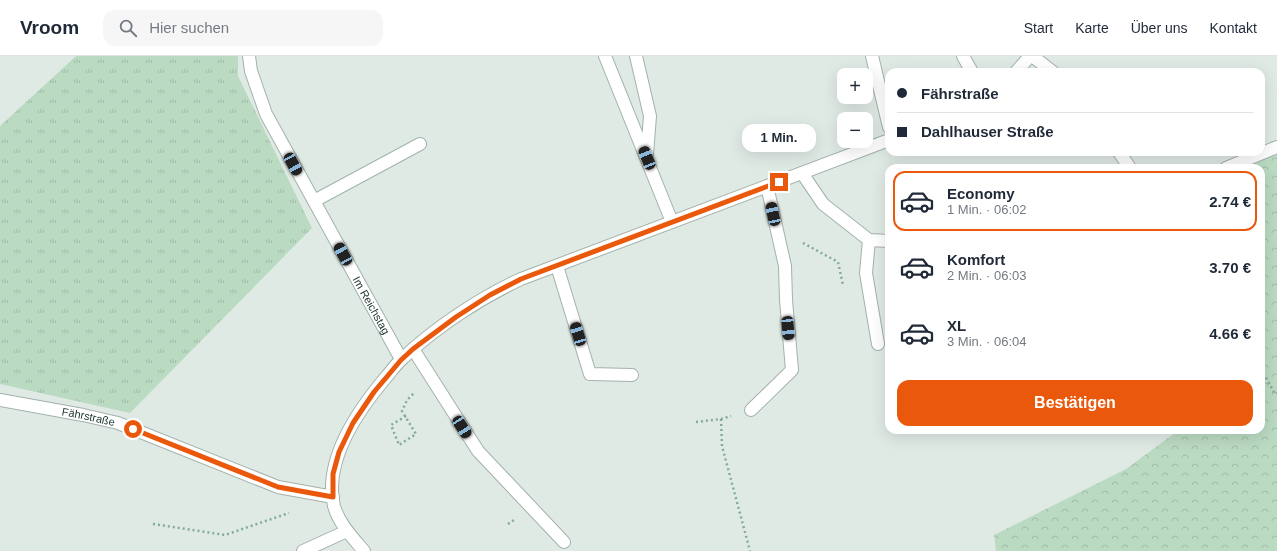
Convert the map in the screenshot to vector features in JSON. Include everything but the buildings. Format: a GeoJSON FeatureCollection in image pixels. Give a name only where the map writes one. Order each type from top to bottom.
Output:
{"type":"FeatureCollection","features":[{"type":"Feature","properties":{"kind":"street","name":"Im Reichstag"},"geometry":{"type":"LineString","coordinates":[[250,56],[251,71],[266,114],[401,360]]}},
{"type":"Feature","properties":{"kind":"street"},"geometry":{"type":"LineString","coordinates":[[605,56],[672,222]]}},
{"type":"Feature","properties":{"kind":"street"},"geometry":{"type":"LineString","coordinates":[[636,56],[650,116],[647,158]]}},
{"type":"Feature","properties":{"kind":"street"},"geometry":{"type":"LineString","coordinates":[[872,56],[885,110]]}},
{"type":"Feature","properties":{"kind":"street"},"geometry":{"type":"LineString","coordinates":[[963,56],[970,68]]}},
{"type":"Feature","properties":{"kind":"street"},"geometry":{"type":"LineString","coordinates":[[1020,68],[1031,56],[1048,68]]}},
{"type":"Feature","properties":{"kind":"street"},"geometry":{"type":"LineString","coordinates":[[364,551],[346,530],[338,517],[333,497],[333,474],[339,452],[350,429],[374,392],[401,360],[413,349],[456,317],[490,295],[521,279],[885,142]]}},
{"type":"Feature","properties":{"kind":"street"},"geometry":{"type":"LineString","coordinates":[[314,201],[420,144]]}},
{"type":"Feature","properties":{"kind":"street"},"geometry":{"type":"LineString","coordinates":[[1265,151],[1277,146]]}},
{"type":"Feature","properties":{"kind":"street"},"geometry":{"type":"LineString","coordinates":[[1235,164],[1254,156]]}},
{"type":"Feature","properties":{"kind":"street"},"geometry":{"type":"LineString","coordinates":[[802,173],[823,204],[869,240],[885,241]]}},
{"type":"Feature","properties":{"kind":"street"},"geometry":{"type":"LineString","coordinates":[[751,410],[792,370],[786,300],[785,266],[767,186]]}},
{"type":"Feature","properties":{"kind":"street"},"geometry":{"type":"LineString","coordinates":[[869,240],[866,273],[878,344]]}},
{"type":"Feature","properties":{"kind":"street"},"geometry":{"type":"LineString","coordinates":[[557,266],[590,374],[632,375]]}},
{"type":"Feature","properties":{"kind":"street"},"geometry":{"type":"LineString","coordinates":[[413,349],[478,451],[564,542]]}},
{"type":"Feature","properties":{"kind":"street","name":"Fährstraße"},"geometry":{"type":"LineString","coordinates":[[0,400],[118,423],[278,487],[333,497]]}},
{"type":"Feature","properties":{"kind":"street"},"geometry":{"type":"LineString","coordinates":[[303,551],[346,530]]}},
{"type":"Feature","properties":{"kind":"path"},"geometry":{"type":"LineString","coordinates":[[776,227],[838,262],[843,285]]}},
{"type":"Feature","properties":{"kind":"path"},"geometry":{"type":"LineString","coordinates":[[1265,376],[1275,394],[1277,393]]}},
{"type":"Feature","properties":{"kind":"path"},"geometry":{"type":"LineString","coordinates":[[406,416],[391,425],[399,445],[416,434],[406,416],[402,411],[407,400],[430,377]]}},
{"type":"Feature","properties":{"kind":"path"},"geometry":{"type":"LineString","coordinates":[[696,422],[721,419],[722,446],[750,551]]}},
{"type":"Feature","properties":{"kind":"path"},"geometry":{"type":"LineString","coordinates":[[153,524],[225,535],[290,512]]}},
{"type":"Feature","properties":{"kind":"green space"},"geometry":{"type":"Polygon","coordinates":[[[76,56],[238,56],[238,76],[312,228],[130,413],[0,384],[0,126],[76,56]]]}},
{"type":"Feature","properties":{"kind":"green space"},"geometry":{"type":"Polygon","coordinates":[[[1277,154],[1277,551],[996,551],[994,535],[1126,469],[1174,434],[1265,434],[1265,164],[1255,164],[1277,154]]]}},
{"type":"Feature","properties":{"kind":"route"},"geometry":{"type":"LineString","coordinates":[[133,429],[278,487],[333,497],[333,474],[339,452],[353,423],[374,392],[401,360],[413,349],[456,317],[490,295],[521,279],[779,182]]}}]}
